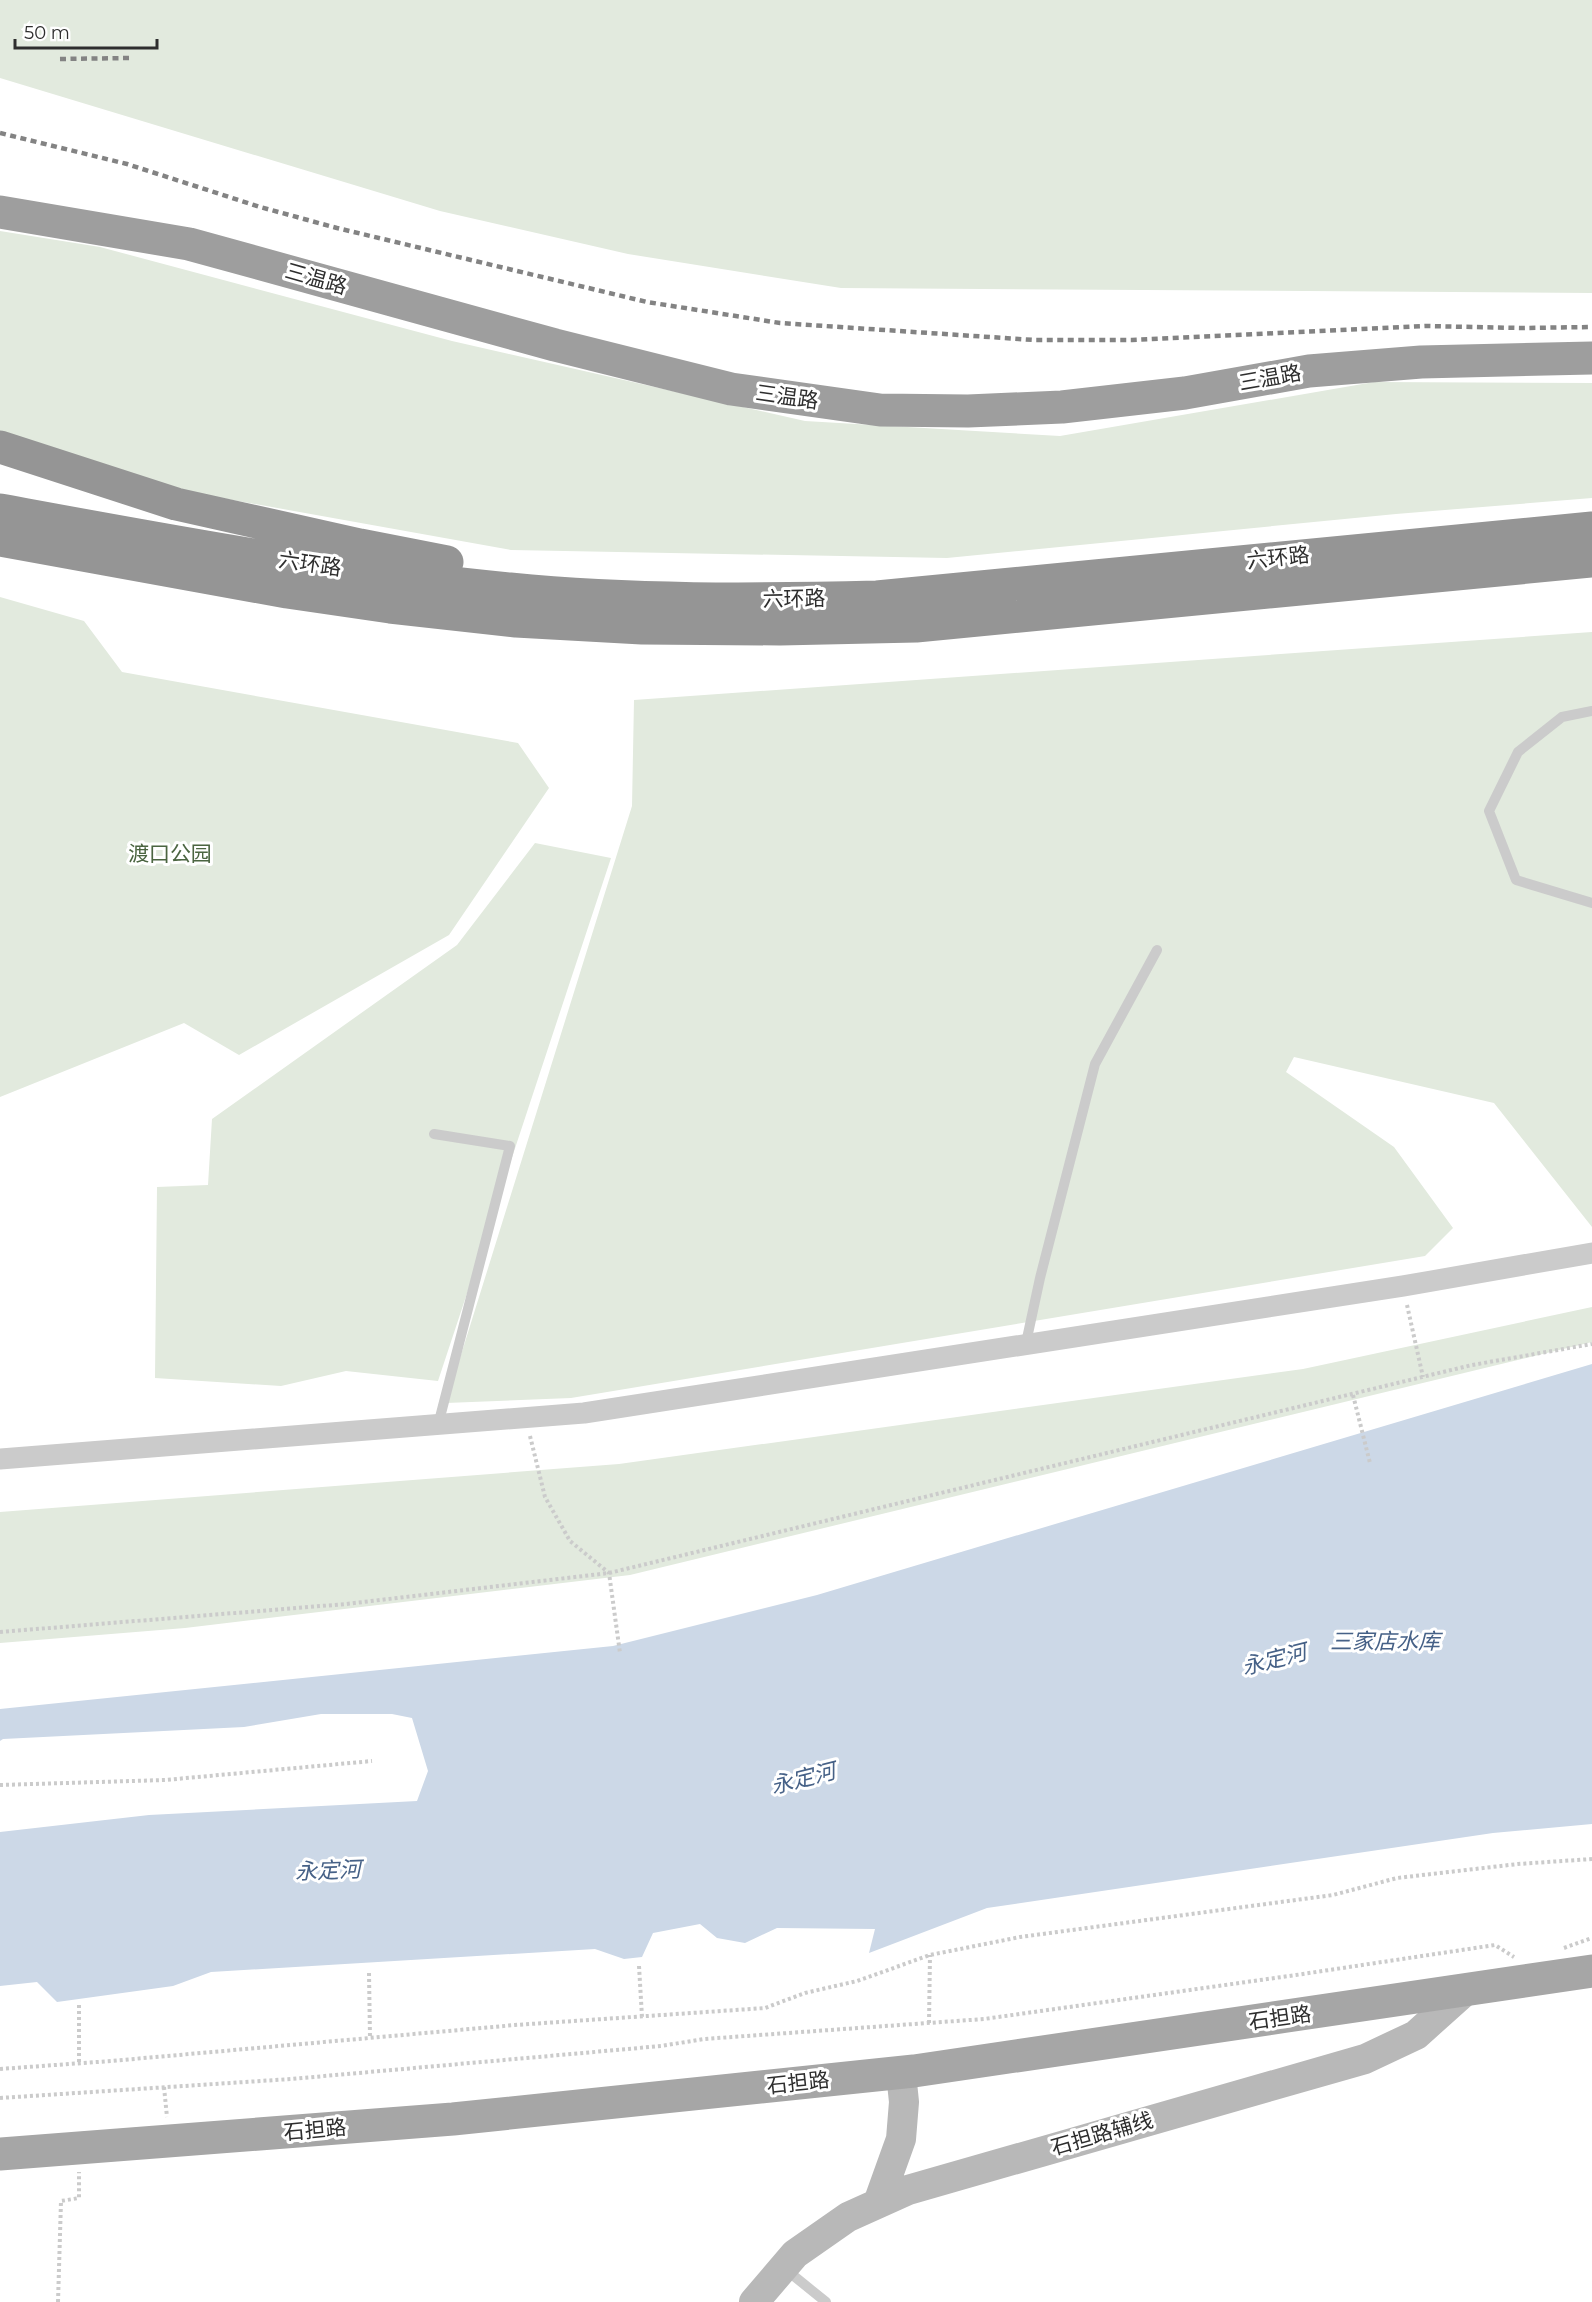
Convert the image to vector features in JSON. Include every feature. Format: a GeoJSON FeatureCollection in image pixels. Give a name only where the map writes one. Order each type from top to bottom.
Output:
{"type":"FeatureCollection","features":[{"type":"Feature","properties":{"kind":"highway","name":"三温路"},"geometry":{"type":"LineString","coordinates":[[0,212],[189,244],[555,345],[731,389],[880,410],[968,411],[1062,407],[1185,393],[1320,370],[1421,362],[1592,358]]}},
{"type":"Feature","properties":{"kind":"highway"},"geometry":{"type":"LineString","coordinates":[[0,447],[176,504],[360,545],[622,596]]}},
{"type":"Feature","properties":{"kind":"highway","name":"六环路"},"geometry":{"type":"LineString","coordinates":[[0,510],[297,563],[511,590],[759,600],[877,597],[1592,528]]}},
{"type":"Feature","properties":{"kind":"highway","name":"六环路"},"geometry":{"type":"LineString","coordinates":[[0,540],[287,592],[516,621],[642,628],[916,626],[1592,561]]}},
{"type":"Feature","properties":{"kind":"highway"},"geometry":{"type":"LineString","coordinates":[[0,563],[287,592]]}},
{"type":"Feature","properties":{"kind":"main road","name":"石担路"},"geometry":{"type":"LineString","coordinates":[[0,2154],[453,2119],[902,2073],[1592,1971]]}},
{"type":"Feature","properties":{"kind":"main road","name":"石担路辅线"},"geometry":{"type":"LineString","coordinates":[[754,2302],[795,2254],[848,2217],[878,2203],[909,2190],[1365,2059],[1416,2035],[1465,1991]]}},
{"type":"Feature","properties":{"kind":"main road"},"geometry":{"type":"LineString","coordinates":[[878,2203],[901,2139],[904,2102],[902,2073]]}},
{"type":"Feature","properties":{"kind":"street"},"geometry":{"type":"LineString","coordinates":[[0,1459],[584,1413],[1402,1286],[1592,1253]]}},
{"type":"Feature","properties":{"kind":"lane"},"geometry":{"type":"LineString","coordinates":[[1592,711],[1562,717],[1518,752],[1489,811],[1516,880],[1592,903]]}},
{"type":"Feature","properties":{"kind":"lane"},"geometry":{"type":"LineString","coordinates":[[1026,1343],[1040,1278],[1095,1064],[1157,950]]}},
{"type":"Feature","properties":{"kind":"lane"},"geometry":{"type":"LineString","coordinates":[[434,1134],[510,1146],[438,1425]]}},
{"type":"Feature","properties":{"kind":"lane"},"geometry":{"type":"LineString","coordinates":[[784,2268],[826,2302]]}},
{"type":"Feature","properties":{"kind":"path"},"geometry":{"type":"LineString","coordinates":[[1402,1286],[1423,1377]]}},
{"type":"Feature","properties":{"kind":"path"},"geometry":{"type":"LineString","coordinates":[[0,1632],[346,1604],[609,1573],[1472,1365],[1592,1344]]}},
{"type":"Feature","properties":{"kind":"path"},"geometry":{"type":"LineString","coordinates":[[1353,1395],[1370,1463]]}},
{"type":"Feature","properties":{"kind":"path"},"geometry":{"type":"LineString","coordinates":[[528,1418],[530,1438],[545,1497],[570,1541],[609,1573],[620,1653]]}},
{"type":"Feature","properties":{"kind":"path"},"geometry":{"type":"LineString","coordinates":[[0,1785],[165,1780],[372,1761]]}},
{"type":"Feature","properties":{"kind":"path"},"geometry":{"type":"LineString","coordinates":[[0,2069],[515,2025],[765,2008],[805,1993],[856,1982],[930,1955],[1020,1937],[1333,1895],[1397,1878],[1592,1858]]}},
{"type":"Feature","properties":{"kind":"path"},"geometry":{"type":"LineString","coordinates":[[0,2098],[291,2079],[661,2046],[704,2039],[984,2019],[1273,1979],[1495,1945],[1518,1960]]}},
{"type":"Feature","properties":{"kind":"path"},"geometry":{"type":"LineString","coordinates":[[929,2023],[930,1955]]}},
{"type":"Feature","properties":{"kind":"path"},"geometry":{"type":"LineString","coordinates":[[639,1966],[642,2017]]}},
{"type":"Feature","properties":{"kind":"path"},"geometry":{"type":"LineString","coordinates":[[369,1973],[370,2038]]}},
{"type":"Feature","properties":{"kind":"path"},"geometry":{"type":"LineString","coordinates":[[79,2005],[79,2064]]}},
{"type":"Feature","properties":{"kind":"path"},"geometry":{"type":"LineString","coordinates":[[58,2302],[61,2201],[79,2198],[79,2149]]}},
{"type":"Feature","properties":{"kind":"green space"},"geometry":{"type":"Polygon","coordinates":[[[0,0],[1592,0],[1592,293],[841,288],[628,254],[440,211],[0,78],[0,0]]]}},
{"type":"Feature","properties":{"kind":"green space"},"geometry":{"type":"Polygon","coordinates":[[[0,231],[100,247],[452,341],[805,421],[1060,436],[1374,382],[1592,383],[1592,498],[1396,514],[947,558],[511,550],[0,456],[0,231]]]}},
{"type":"Feature","properties":{"kind":"green space","name":"渡口公园"},"geometry":{"type":"Polygon","coordinates":[[[0,597],[84,621],[122,672],[518,743],[549,788],[449,935],[239,1055],[184,1023],[0,1097],[0,597]]]}},
{"type":"Feature","properties":{"kind":"green space"},"geometry":{"type":"Polygon","coordinates":[[[1592,632],[1592,1227],[1494,1103],[1294,1057],[1286,1072],[1394,1147],[1453,1228],[1425,1256],[571,1398],[446,1403],[632,806],[634,700],[1592,632]]]}},
{"type":"Feature","properties":{"kind":"green space"},"geometry":{"type":"Polygon","coordinates":[[[535,843],[611,858],[438,1381],[346,1371],[281,1386],[155,1378],[157,1187],[208,1185],[212,1119],[457,945],[535,843]]]}},
{"type":"Feature","properties":{"kind":"green space"},"geometry":{"type":"Polygon","coordinates":[[[1592,1307],[1592,1342],[630,1575],[185,1628],[0,1643],[0,1512],[619,1464],[1303,1369],[1592,1307]]]}},
{"type":"Feature","properties":{"kind":"water","name":"三家店水库"},"geometry":{"type":"Polygon","coordinates":[[[1592,1364],[1592,1824],[1493,1833],[987,1908],[869,1953],[875,1929],[777,1928],[745,1943],[717,1938],[700,1924],[653,1933],[642,1957],[624,1959],[595,1949],[211,1972],[173,1986],[57,2002],[37,1982],[0,1986],[0,1832],[149,1815],[417,1801],[428,1771],[412,1718],[392,1714],[321,1714],[244,1727],[3,1739],[0,1741],[0,1709],[613,1646],[817,1595],[1592,1364]]]}},
{"type":"Feature","properties":{"kind":"railway"},"geometry":{"type":"LineString","coordinates":[[60,59],[131,58]]}},
{"type":"Feature","properties":{"kind":"railway"},"geometry":{"type":"LineString","coordinates":[[0,133],[127,164],[260,207],[337,228],[647,302],[780,323],[1034,340],[1132,340],[1425,326],[1592,327]]}},
{"type":"Feature","properties":{"kind":"water label","name":"永定河"},"geometry":{"type":"Point","coordinates":[1274,1659]}},
{"type":"Feature","properties":{"kind":"water label","name":"永定河"},"geometry":{"type":"Point","coordinates":[803,1778]}},
{"type":"Feature","properties":{"kind":"water label","name":"永定河"},"geometry":{"type":"Point","coordinates":[328,1870]}}]}
